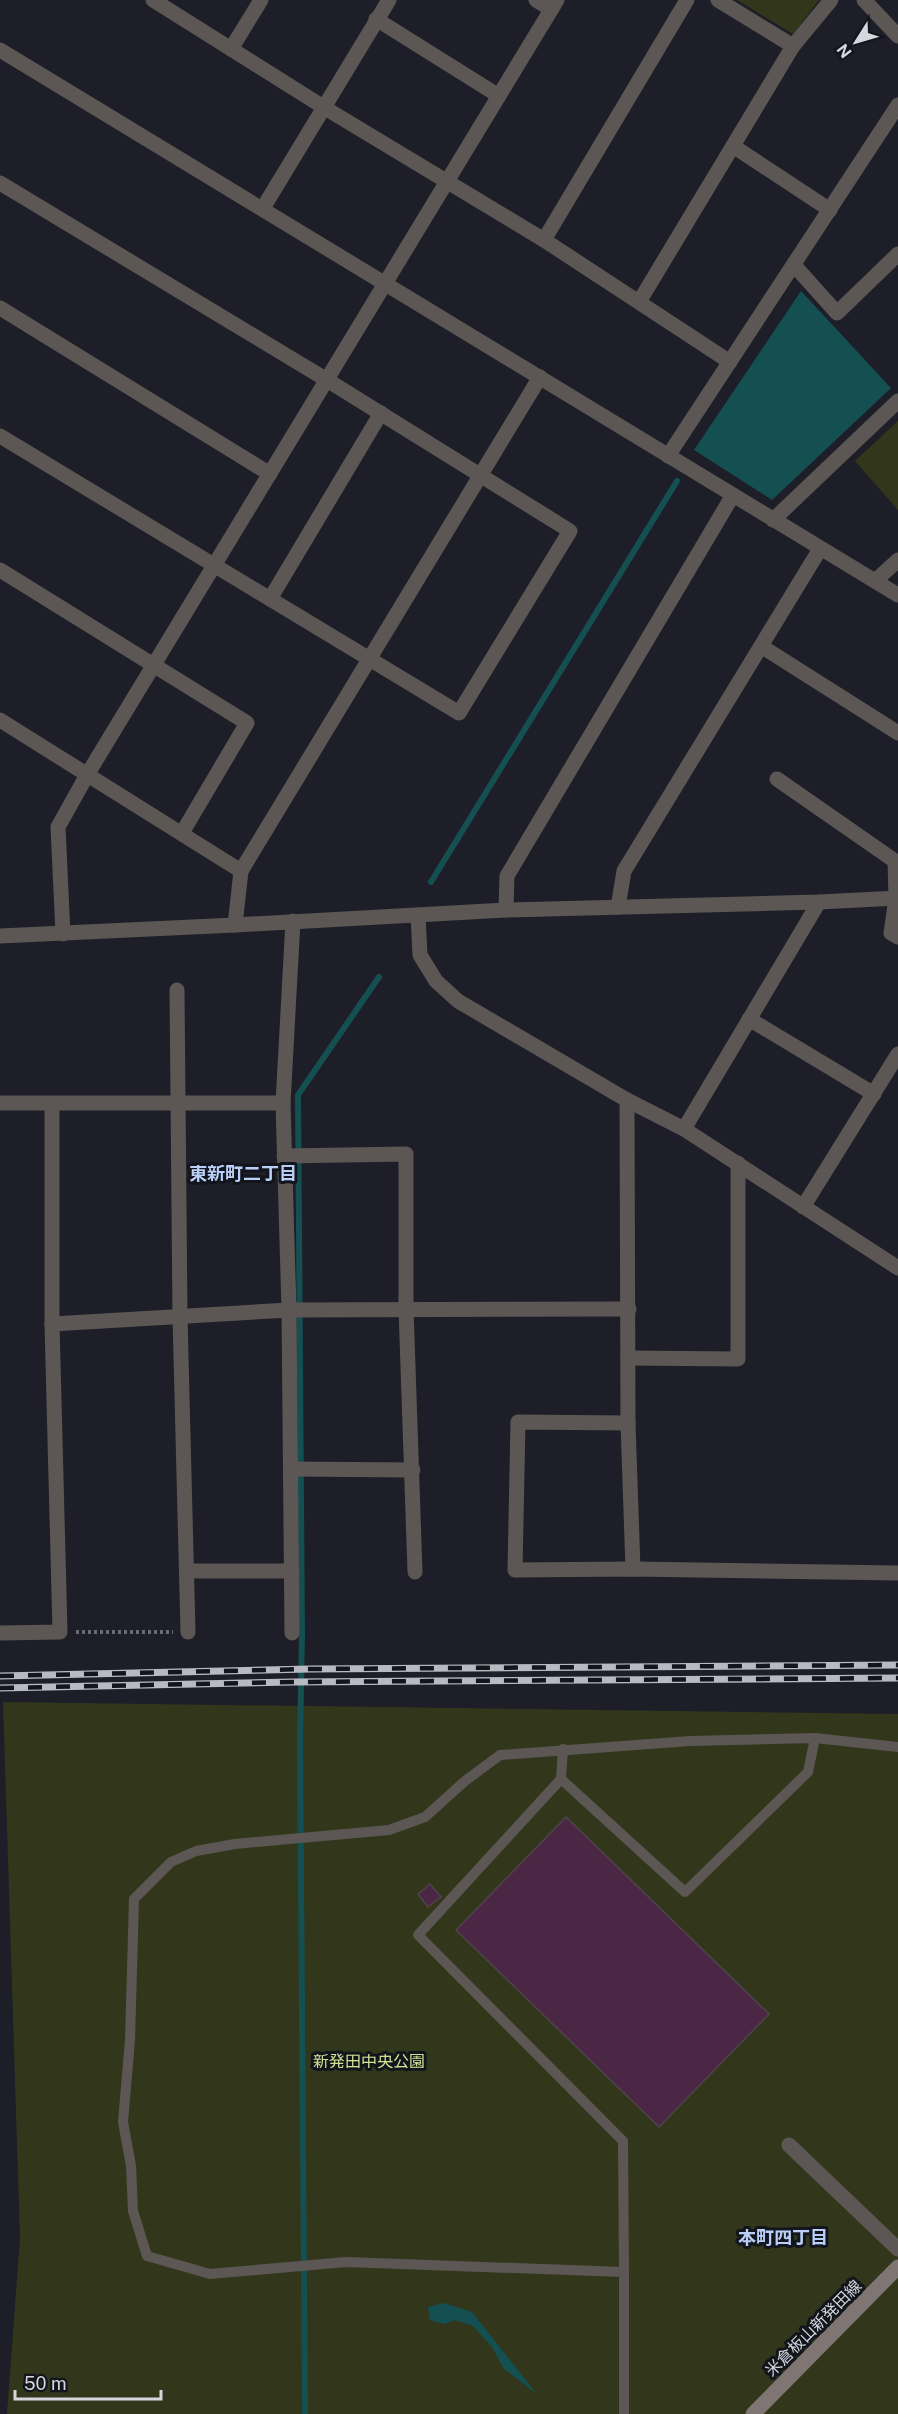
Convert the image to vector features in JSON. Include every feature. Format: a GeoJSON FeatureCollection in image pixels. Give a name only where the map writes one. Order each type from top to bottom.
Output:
{"type":"FeatureCollection","features":[{"type":"Feature","properties":{"kind":"main road","name":"米倉板山新発田線"},"geometry":{"type":"LineString","coordinates":[[753,2414],[898,2267]]}},
{"type":"Feature","properties":{"kind":"street"},"geometry":{"type":"LineString","coordinates":[[153,0],[325,108],[544,240],[730,362]]}},
{"type":"Feature","properties":{"kind":"street"},"geometry":{"type":"LineString","coordinates":[[231,49],[261,0]]}},
{"type":"Feature","properties":{"kind":"street"},"geometry":{"type":"LineString","coordinates":[[263,208],[389,0]]}},
{"type":"Feature","properties":{"kind":"street"},"geometry":{"type":"LineString","coordinates":[[63,934],[58,827],[87,775],[554,5],[536,0]]}},
{"type":"Feature","properties":{"kind":"street"},"geometry":{"type":"LineString","coordinates":[[544,240],[687,0]]}},
{"type":"Feature","properties":{"kind":"street"},"geometry":{"type":"LineString","coordinates":[[718,0],[793,46]]}},
{"type":"Feature","properties":{"kind":"street"},"geometry":{"type":"LineString","coordinates":[[639,302],[793,46],[831,0]]}},
{"type":"Feature","properties":{"kind":"street"},"geometry":{"type":"LineString","coordinates":[[864,0],[898,36]]}},
{"type":"Feature","properties":{"kind":"street"},"geometry":{"type":"LineString","coordinates":[[376,19],[499,96]]}},
{"type":"Feature","properties":{"kind":"street"},"geometry":{"type":"LineString","coordinates":[[0,50],[898,595]]}},
{"type":"Feature","properties":{"kind":"street"},"geometry":{"type":"LineString","coordinates":[[669,456],[898,105]]}},
{"type":"Feature","properties":{"kind":"street"},"geometry":{"type":"LineString","coordinates":[[733,146],[830,210]]}},
{"type":"Feature","properties":{"kind":"street"},"geometry":{"type":"LineString","coordinates":[[0,183],[327,380],[570,531],[459,713],[0,436]]}},
{"type":"Feature","properties":{"kind":"street"},"geometry":{"type":"LineString","coordinates":[[794,265],[837,313],[898,254]]}},
{"type":"Feature","properties":{"kind":"street"},"geometry":{"type":"LineString","coordinates":[[0,308],[270,474]]}},
{"type":"Feature","properties":{"kind":"street"},"geometry":{"type":"LineString","coordinates":[[235,926],[241,871],[540,377]]}},
{"type":"Feature","properties":{"kind":"street"},"geometry":{"type":"LineString","coordinates":[[773,519],[898,401]]}},
{"type":"Feature","properties":{"kind":"street"},"geometry":{"type":"LineString","coordinates":[[270,599],[381,413]]}},
{"type":"Feature","properties":{"kind":"street"},"geometry":{"type":"LineString","coordinates":[[506,910],[507,876],[733,495]]}},
{"type":"Feature","properties":{"kind":"street"},"geometry":{"type":"LineString","coordinates":[[618,907],[624,871],[820,549]]}},
{"type":"Feature","properties":{"kind":"street"},"geometry":{"type":"LineString","coordinates":[[875,581],[898,560]]}},
{"type":"Feature","properties":{"kind":"street"},"geometry":{"type":"LineString","coordinates":[[0,570],[248,723],[182,833]]}},
{"type":"Feature","properties":{"kind":"street"},"geometry":{"type":"LineString","coordinates":[[761,646],[898,733]]}},
{"type":"Feature","properties":{"kind":"street"},"geometry":{"type":"LineString","coordinates":[[0,720],[241,871]]}},
{"type":"Feature","properties":{"kind":"street"},"geometry":{"type":"LineString","coordinates":[[777,779],[895,861],[897,898],[891,933],[898,937]]}},
{"type":"Feature","properties":{"kind":"street"},"geometry":{"type":"LineString","coordinates":[[0,936],[235,926],[506,910],[897,898]]}},
{"type":"Feature","properties":{"kind":"street"},"geometry":{"type":"LineString","coordinates":[[684,1129],[819,902]]}},
{"type":"Feature","properties":{"kind":"street"},"geometry":{"type":"LineString","coordinates":[[418,915],[420,955],[435,981],[458,1001],[627,1100],[684,1129],[898,1268]]}},
{"type":"Feature","properties":{"kind":"street"},"geometry":{"type":"LineString","coordinates":[[292,1633],[292,1469],[283,1103],[293,921]]}},
{"type":"Feature","properties":{"kind":"street"},"geometry":{"type":"LineString","coordinates":[[177,990],[180,1317],[188,1632]]}},
{"type":"Feature","properties":{"kind":"street"},"geometry":{"type":"LineString","coordinates":[[749,1019],[874,1094]]}},
{"type":"Feature","properties":{"kind":"street"},"geometry":{"type":"LineString","coordinates":[[803,1207],[898,1054]]}},
{"type":"Feature","properties":{"kind":"street"},"geometry":{"type":"LineString","coordinates":[[627,1100],[628,1423],[633,1569]]}},
{"type":"Feature","properties":{"kind":"street"},"geometry":{"type":"LineString","coordinates":[[0,1103],[283,1103]]}},
{"type":"Feature","properties":{"kind":"street"},"geometry":{"type":"LineString","coordinates":[[0,1633],[60,1632],[52,1324],[52,1104]]}},
{"type":"Feature","properties":{"kind":"street"},"geometry":{"type":"LineString","coordinates":[[284,1156],[406,1154],[406,1308],[415,1572]]}},
{"type":"Feature","properties":{"kind":"street"},"geometry":{"type":"LineString","coordinates":[[628,1358],[738,1359],[738,1163]]}},
{"type":"Feature","properties":{"kind":"street"},"geometry":{"type":"LineString","coordinates":[[52,1324],[289,1310],[629,1309]]}},
{"type":"Feature","properties":{"kind":"street"},"geometry":{"type":"LineString","coordinates":[[628,1423],[518,1422],[515,1570],[633,1569],[898,1573]]}},
{"type":"Feature","properties":{"kind":"street"},"geometry":{"type":"LineString","coordinates":[[292,1469],[413,1470]]}},
{"type":"Feature","properties":{"kind":"street"},"geometry":{"type":"LineString","coordinates":[[188,1571],[292,1571]]}},
{"type":"Feature","properties":{"kind":"street"},"geometry":{"type":"LineString","coordinates":[[789,2145],[898,2249]]}},
{"type":"Feature","properties":{"kind":"lane"},"geometry":{"type":"LineString","coordinates":[[561,1779],[685,1892],[808,1772],[815,1738]]}},
{"type":"Feature","properties":{"kind":"lane"},"geometry":{"type":"LineString","coordinates":[[624,2272],[346,2262],[210,2274],[147,2256],[133,2211],[131,2166],[123,2122],[130,2040],[134,1899],[171,1862],[196,1851],[235,1844],[389,1830],[425,1817],[465,1781],[500,1755],[690,1742],[815,1738],[898,1747]]}},
{"type":"Feature","properties":{"kind":"lane"},"geometry":{"type":"LineString","coordinates":[[563,1749],[561,1779],[418,1935],[623,2141],[624,2414]]}},
{"type":"Feature","properties":{"kind":"path"},"geometry":{"type":"LineString","coordinates":[[60,1632],[188,1632]]}},
{"type":"Feature","properties":{"kind":"green space"},"geometry":{"type":"Polygon","coordinates":[[[737,0],[819,0],[793,34],[737,0]]]}},
{"type":"Feature","properties":{"kind":"green space"},"geometry":{"type":"Polygon","coordinates":[[[898,421],[898,510],[855,461],[898,421]]]}},
{"type":"Feature","properties":{"kind":"green space","name":"新発田中央公園"},"geometry":{"type":"Polygon","coordinates":[[[3,1702],[898,1714],[898,2414],[7,2414],[20,2238],[3,1702]]]}},
{"type":"Feature","properties":{"kind":"shaded area"},"geometry":{"type":"Polygon","coordinates":[[[801,291],[891,388],[772,500],[694,450],[801,291]]]}},
{"type":"Feature","properties":{"kind":"shaded area"},"geometry":{"type":"Polygon","coordinates":[[[444,2303],[472,2312],[537,2394],[504,2369],[492,2347],[473,2326],[455,2320],[444,2324],[430,2320],[428,2307],[444,2303]]]}},
{"type":"Feature","properties":{"kind":"building"},"geometry":{"type":"Polygon","coordinates":[[[566,1817],[769,2014],[659,2127],[456,1930],[566,1817]]]}},
{"type":"Feature","properties":{"kind":"building"},"geometry":{"type":"Polygon","coordinates":[[[430,1884],[441,1897],[428,1907],[418,1894],[430,1884]]]}},
{"type":"Feature","properties":{"kind":"waterway"},"geometry":{"type":"LineString","coordinates":[[431,882],[677,481]]}},
{"type":"Feature","properties":{"kind":"waterway"},"geometry":{"type":"LineString","coordinates":[[305,2414],[298,1095],[379,977]]}},
{"type":"Feature","properties":{"kind":"railway"},"geometry":{"type":"LineString","coordinates":[[0,1676],[310,1669],[898,1665]]}},
{"type":"Feature","properties":{"kind":"railway"},"geometry":{"type":"LineString","coordinates":[[0,1688],[293,1682],[898,1678]]}},
{"type":"Feature","properties":{"kind":"district","name":"東新町二丁目"},"geometry":{"type":"Point","coordinates":[243,1174]}},
{"type":"Feature","properties":{"kind":"district","name":"本町四丁目"},"geometry":{"type":"Point","coordinates":[783,2238]}}]}
